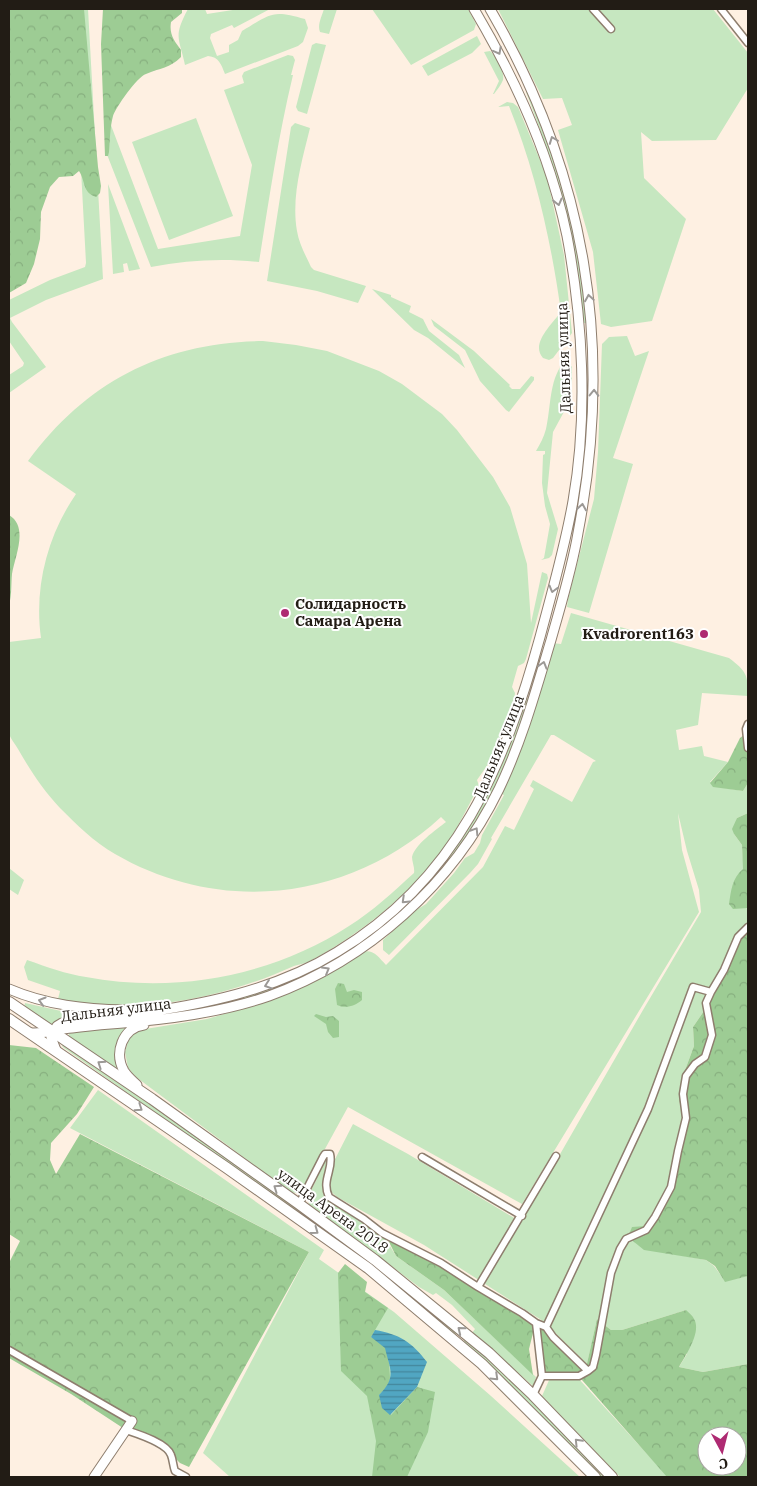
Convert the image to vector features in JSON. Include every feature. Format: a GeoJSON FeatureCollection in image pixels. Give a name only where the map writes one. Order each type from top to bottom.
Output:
{"type":"FeatureCollection","features":[{"type":"Feature","properties":{"kind":"main road","name":"Дальняя улица"},"geometry":{"type":"LineString","coordinates":[[53,1032],[68,1028],[158,1020],[215,1011],[266,997],[326,971],[364,946],[395,922],[430,890],[497,766],[527,681],[558,568],[574,499],[580,438],[580,348],[577,307],[568,244],[542,147],[517,87],[474,9]]}},
{"type":"Feature","properties":{"kind":"main road","name":"Дальняя улица"},"geometry":{"type":"LineString","coordinates":[[53,1032],[57,1026],[71,1021],[178,1007],[235,995],[309,969],[340,951],[388,917],[442,867],[469,841],[499,789],[525,726],[569,571],[578,534],[591,440],[594,402],[590,305],[578,232],[556,148],[528,82],[490,9]]}},
{"type":"Feature","properties":{"kind":"main road"},"geometry":{"type":"LineString","coordinates":[[517,87],[528,82]]}},
{"type":"Feature","properties":{"kind":"main road"},"geometry":{"type":"LineString","coordinates":[[580,348],[593,347]]}},
{"type":"Feature","properties":{"kind":"main road"},"geometry":{"type":"LineString","coordinates":[[580,438],[591,440]]}},
{"type":"Feature","properties":{"kind":"main road"},"geometry":{"type":"LineString","coordinates":[[558,568],[569,571]]}},
{"type":"Feature","properties":{"kind":"main road"},"geometry":{"type":"LineString","coordinates":[[527,681],[538,684]]}},
{"type":"Feature","properties":{"kind":"main road"},"geometry":{"type":"LineString","coordinates":[[9,989],[55,1004],[95,1010],[178,1007]]}},
{"type":"Feature","properties":{"kind":"main road","name":"улица Арена 2018"},"geometry":{"type":"LineString","coordinates":[[9,1002],[152,1099],[375,1260],[464,1332],[533,1395],[612,1477]]}},
{"type":"Feature","properties":{"kind":"main road"},"geometry":{"type":"LineString","coordinates":[[152,1099],[130,1078],[121,1063],[120,1048],[126,1034],[140,1025],[194,1018],[215,1011]]}},
{"type":"Feature","properties":{"kind":"main road","name":"улица Арена 2018"},"geometry":{"type":"LineString","coordinates":[[9,1018],[368,1268],[482,1364],[595,1477]]}},
{"type":"Feature","properties":{"kind":"main road"},"geometry":{"type":"LineString","coordinates":[[32,1033],[53,1032],[51,1037],[56,1050]]}},
{"type":"Feature","properties":{"kind":"main road"},"geometry":{"type":"LineString","coordinates":[[97,1476],[132,1420]]}},
{"type":"Feature","properties":{"kind":"street"},"geometry":{"type":"LineString","coordinates":[[593,9],[611,29]]}},
{"type":"Feature","properties":{"kind":"street"},"geometry":{"type":"LineString","coordinates":[[721,9],[748,43]]}},
{"type":"Feature","properties":{"kind":"street"},"geometry":{"type":"LineString","coordinates":[[748,724],[746,729],[748,748]]}},
{"type":"Feature","properties":{"kind":"street"},"geometry":{"type":"LineString","coordinates":[[542,1376],[579,1376],[593,1366],[611,1272],[626,1239],[646,1230],[671,1187],[686,1118],[683,1094],[686,1076],[695,1064],[705,1057],[712,1035],[706,1003],[724,970],[738,937],[748,927]]}},
{"type":"Feature","properties":{"kind":"street"},"geometry":{"type":"LineString","coordinates":[[546,1327],[648,1109],[692,987],[711,992]]}},
{"type":"Feature","properties":{"kind":"street"},"geometry":{"type":"LineString","coordinates":[[299,1204],[323,1157],[325,1154],[330,1154],[331,1162],[326,1183],[329,1197],[382,1233],[441,1263],[478,1288],[522,1312],[536,1323],[546,1327],[553,1337],[588,1371]]}},
{"type":"Feature","properties":{"kind":"street"},"geometry":{"type":"LineString","coordinates":[[478,1288],[556,1156]]}},
{"type":"Feature","properties":{"kind":"street"},"geometry":{"type":"LineString","coordinates":[[422,1157],[522,1216]]}},
{"type":"Feature","properties":{"kind":"street"},"geometry":{"type":"LineString","coordinates":[[533,1395],[542,1376],[536,1323]]}},
{"type":"Feature","properties":{"kind":"street"},"geometry":{"type":"LineString","coordinates":[[9,1350],[132,1420]]}},
{"type":"Feature","properties":{"kind":"street"},"geometry":{"type":"LineString","coordinates":[[126,1430],[152,1440],[169,1451],[176,1471],[186,1477]]}},
{"type":"Feature","properties":{"kind":"green space"},"geometry":{"type":"Polygon","coordinates":[[[9,9],[84,9],[101,186],[100,193],[96,197],[92,195],[86,189],[79,171],[73,176],[59,177],[50,187],[41,212],[40,239],[34,264],[26,283],[9,293],[9,9]]]}},
{"type":"Feature","properties":{"kind":"green space"},"geometry":{"type":"Polygon","coordinates":[[[74,9],[88,9],[103,279],[46,300],[10,318],[46,367],[9,393],[9,375],[23,366],[24,363],[9,341],[9,300],[50,280],[85,267],[86,263],[74,9]]]}},
{"type":"Feature","properties":{"kind":"green space"},"geometry":{"type":"Polygon","coordinates":[[[103,9],[182,9],[182,13],[171,22],[173,37],[181,50],[181,57],[169,66],[142,76],[127,93],[113,116],[108,156],[105,156],[101,44],[103,9]]]}},
{"type":"Feature","properties":{"kind":"green space"},"geometry":{"type":"Polygon","coordinates":[[[188,9],[205,9],[207,14],[239,9],[270,9],[234,28],[232,25],[211,34],[210,38],[217,56],[229,52],[229,45],[238,40],[242,31],[272,15],[285,14],[305,19],[308,28],[303,42],[298,46],[225,74],[219,62],[215,58],[208,56],[185,65],[179,42],[179,32],[188,9]]]}},
{"type":"Feature","properties":{"kind":"green space"},"geometry":{"type":"Polygon","coordinates":[[[324,9],[337,9],[329,34],[320,32],[319,29],[324,9]]]}},
{"type":"Feature","properties":{"kind":"green space"},"geometry":{"type":"Polygon","coordinates":[[[372,9],[468,9],[476,24],[474,30],[411,65],[372,9]]]}},
{"type":"Feature","properties":{"kind":"green space"},"geometry":{"type":"Polygon","coordinates":[[[498,9],[713,9],[748,53],[748,88],[716,140],[652,141],[641,132],[644,178],[686,219],[652,321],[611,327],[601,324],[593,252],[558,130],[572,125],[562,98],[543,99],[498,9]]]}},
{"type":"Feature","properties":{"kind":"green space"},"geometry":{"type":"Polygon","coordinates":[[[477,36],[481,44],[472,53],[428,76],[422,66],[477,36]]]}},
{"type":"Feature","properties":{"kind":"green space"},"geometry":{"type":"Polygon","coordinates":[[[316,43],[326,45],[307,114],[298,111],[296,107],[312,45],[316,43]]]}},
{"type":"Feature","properties":{"kind":"green space"},"geometry":{"type":"Polygon","coordinates":[[[490,51],[500,64],[503,73],[503,80],[494,94],[499,81],[484,52],[490,51]]]}},
{"type":"Feature","properties":{"kind":"green space"},"geometry":{"type":"Polygon","coordinates":[[[288,55],[293,56],[295,60],[291,75],[293,75],[278,145],[259,262],[205,260],[151,267],[106,152],[109,120],[158,249],[240,236],[252,165],[224,90],[244,83],[242,76],[244,72],[288,55]]]}},
{"type":"Feature","properties":{"kind":"green space"},"geometry":{"type":"Polygon","coordinates":[[[526,92],[529,92],[540,120],[567,205],[580,264],[587,323],[583,323],[576,264],[564,206],[526,92]]]}},
{"type":"Feature","properties":{"kind":"green space"},"geometry":{"type":"Polygon","coordinates":[[[507,102],[513,103],[518,107],[547,177],[564,255],[572,333],[553,358],[549,360],[543,358],[539,347],[544,334],[561,312],[557,286],[535,182],[519,131],[509,106],[498,107],[507,102]]]}},
{"type":"Feature","properties":{"kind":"green space"},"geometry":{"type":"Polygon","coordinates":[[[196,118],[233,216],[169,240],[132,142],[196,118]]]}},
{"type":"Feature","properties":{"kind":"green space"},"geometry":{"type":"Polygon","coordinates":[[[295,123],[310,128],[296,192],[295,205],[299,241],[314,270],[366,286],[358,303],[317,291],[267,281],[291,127],[295,123]]]}},
{"type":"Feature","properties":{"kind":"green space"},"geometry":{"type":"Polygon","coordinates":[[[108,184],[140,269],[129,271],[127,263],[123,264],[124,272],[113,274],[108,184]]]}},
{"type":"Feature","properties":{"kind":"green space"},"geometry":{"type":"Polygon","coordinates":[[[372,289],[391,295],[391,297],[411,306],[409,312],[423,319],[429,331],[459,355],[465,368],[428,338],[414,330],[372,289]]]}},
{"type":"Feature","properties":{"kind":"green space"},"geometry":{"type":"Polygon","coordinates":[[[431,319],[474,351],[512,389],[520,389],[531,376],[534,377],[534,380],[509,412],[480,381],[465,350],[434,326],[431,319]]]}},
{"type":"Feature","properties":{"kind":"green space"},"geometry":{"type":"Polygon","coordinates":[[[627,336],[635,356],[649,351],[613,458],[633,464],[589,613],[567,607],[594,499],[598,452],[602,344],[609,337],[627,336]]]}},
{"type":"Feature","properties":{"kind":"green space","name":"Солидарность Самара Арена"},"geometry":{"type":"Polygon","coordinates":[[[263,341],[327,351],[379,371],[402,384],[442,414],[457,430],[493,477],[510,507],[527,564],[531,623],[542,572],[547,574],[548,578],[526,659],[524,663],[518,666],[512,687],[515,693],[514,701],[491,760],[477,780],[479,786],[441,852],[399,898],[365,926],[330,950],[308,962],[252,983],[186,1000],[118,1006],[58,999],[60,991],[28,980],[24,967],[27,960],[71,974],[120,982],[188,982],[256,969],[319,943],[366,914],[414,873],[412,857],[417,847],[446,822],[441,817],[406,845],[367,867],[327,882],[284,890],[241,891],[198,886],[156,874],[115,854],[93,838],[66,814],[48,794],[11,739],[8,730],[9,642],[41,638],[39,600],[45,563],[57,527],[76,494],[28,461],[51,433],[76,409],[102,388],[130,371],[161,358],[193,349],[227,343],[263,341]]]}},
{"type":"Feature","properties":{"kind":"green space"},"geometry":{"type":"Polygon","coordinates":[[[563,363],[565,365],[570,364],[572,367],[572,397],[553,432],[547,493],[558,529],[552,555],[541,560],[544,558],[550,524],[542,483],[543,455],[545,451],[536,451],[548,421],[555,378],[563,363]]]}},
{"type":"Feature","properties":{"kind":"green space"},"geometry":{"type":"Polygon","coordinates":[[[9,515],[15,520],[20,534],[12,574],[9,605],[9,515]]]}},
{"type":"Feature","properties":{"kind":"green space"},"geometry":{"type":"Polygon","coordinates":[[[571,613],[729,658],[739,666],[746,678],[748,696],[702,693],[698,725],[676,730],[679,750],[702,746],[704,756],[728,762],[710,782],[719,787],[743,791],[748,783],[748,813],[737,818],[734,834],[742,845],[748,922],[706,1008],[693,1027],[694,1046],[681,1081],[679,1101],[684,1116],[667,1189],[646,1226],[663,1252],[706,1260],[714,1266],[725,1281],[748,1276],[748,1364],[703,1372],[679,1367],[687,1354],[686,1310],[622,1330],[611,1330],[597,1319],[587,1364],[543,1321],[424,1245],[337,1197],[328,1189],[329,1197],[382,1233],[396,1256],[444,1290],[536,1377],[533,1386],[472,1333],[475,1329],[452,1305],[436,1293],[433,1295],[419,1287],[318,1211],[309,1204],[308,1196],[317,1179],[318,1166],[327,1157],[331,1162],[331,1167],[353,1124],[408,1154],[521,1222],[701,912],[699,890],[678,813],[682,850],[699,912],[522,1204],[348,1107],[303,1189],[297,1193],[290,1192],[136,1077],[128,1068],[125,1052],[129,1038],[139,1030],[207,1019],[255,1005],[362,952],[373,953],[386,965],[483,867],[505,826],[514,830],[534,789],[530,786],[533,780],[572,802],[593,762],[596,761],[554,735],[551,735],[478,864],[389,955],[383,950],[383,940],[413,912],[426,904],[465,858],[474,853],[480,843],[482,835],[504,795],[500,793],[552,643],[561,644],[571,613]]]}},
{"type":"Feature","properties":{"kind":"green space"},"geometry":{"type":"Polygon","coordinates":[[[527,698],[530,699],[502,774],[475,823],[448,862],[446,860],[471,821],[503,762],[527,698]]]}},
{"type":"Feature","properties":{"kind":"green space"},"geometry":{"type":"Polygon","coordinates":[[[748,732],[748,783],[743,791],[713,787],[710,783],[728,762],[740,738],[748,732]]]}},
{"type":"Feature","properties":{"kind":"green space"},"geometry":{"type":"Polygon","coordinates":[[[748,813],[748,908],[733,909],[729,904],[731,890],[736,876],[743,869],[742,845],[732,829],[737,818],[748,813]]]}},
{"type":"Feature","properties":{"kind":"green space"},"geometry":{"type":"Polygon","coordinates":[[[9,868],[24,880],[18,895],[9,889],[9,868]]]}},
{"type":"Feature","properties":{"kind":"green space"},"geometry":{"type":"Polygon","coordinates":[[[437,870],[440,873],[414,902],[354,949],[313,973],[278,988],[230,1004],[181,1014],[68,1026],[218,1004],[248,996],[284,982],[344,951],[437,870]]]}},
{"type":"Feature","properties":{"kind":"green space"},"geometry":{"type":"Polygon","coordinates":[[[748,924],[748,1276],[725,1282],[715,1266],[706,1260],[644,1250],[628,1237],[632,1227],[646,1226],[667,1189],[684,1116],[679,1101],[681,1081],[694,1046],[693,1027],[706,1008],[748,924]]]}},
{"type":"Feature","properties":{"kind":"green space"},"geometry":{"type":"Polygon","coordinates":[[[338,983],[344,984],[347,992],[354,990],[362,992],[362,1000],[350,1006],[337,1005],[335,989],[338,983]]]}},
{"type":"Feature","properties":{"kind":"green space"},"geometry":{"type":"Polygon","coordinates":[[[25,1003],[70,1013],[92,1015],[52,1025],[24,1008],[25,1003]]]}},
{"type":"Feature","properties":{"kind":"green space"},"geometry":{"type":"Polygon","coordinates":[[[316,1014],[326,1017],[333,1016],[339,1021],[339,1037],[333,1038],[328,1032],[326,1024],[314,1016],[316,1014]]]}},
{"type":"Feature","properties":{"kind":"green space"},"geometry":{"type":"Polygon","coordinates":[[[124,1025],[127,1029],[119,1071],[69,1036],[69,1032],[124,1025]]]}},
{"type":"Feature","properties":{"kind":"green space"},"geometry":{"type":"Polygon","coordinates":[[[63,1043],[344,1240],[458,1333],[454,1335],[337,1241],[64,1048],[62,1046],[63,1043]]]}},
{"type":"Feature","properties":{"kind":"green space"},"geometry":{"type":"Polygon","coordinates":[[[9,1045],[36,1048],[94,1087],[77,1114],[51,1143],[50,1160],[56,1174],[80,1134],[309,1252],[189,1467],[180,1463],[165,1448],[126,1430],[71,1394],[9,1358],[9,1263],[20,1241],[9,1234],[9,1045]]]}},
{"type":"Feature","properties":{"kind":"green space"},"geometry":{"type":"Polygon","coordinates":[[[98,1090],[324,1250],[319,1259],[394,1312],[491,1396],[580,1477],[230,1477],[203,1453],[309,1252],[70,1128],[98,1090]]]}},
{"type":"Feature","properties":{"kind":"green space"},"geometry":{"type":"Polygon","coordinates":[[[385,1234],[546,1327],[586,1368],[597,1319],[611,1330],[622,1330],[686,1310],[696,1324],[696,1330],[692,1344],[679,1367],[703,1372],[748,1364],[748,1477],[667,1477],[582,1380],[584,1373],[542,1376],[535,1325],[529,1349],[533,1375],[444,1290],[396,1256],[385,1234]]]}},
{"type":"Feature","properties":{"kind":"green space"},"geometry":{"type":"Polygon","coordinates":[[[345,1264],[367,1282],[365,1292],[388,1308],[371,1337],[390,1347],[390,1381],[379,1395],[391,1415],[417,1387],[435,1392],[428,1432],[407,1477],[372,1477],[376,1441],[367,1396],[341,1371],[338,1273],[345,1264]]]}},
{"type":"Feature","properties":{"kind":"green space"},"geometry":{"type":"Polygon","coordinates":[[[465,1339],[514,1382],[608,1477],[602,1477],[463,1342],[465,1339]]]}},
{"type":"Feature","properties":{"kind":"green space"},"geometry":{"type":"Polygon","coordinates":[[[550,1378],[578,1378],[668,1477],[620,1477],[542,1396],[550,1378]]]}},
{"type":"Feature","properties":{"kind":"water"},"geometry":{"type":"Polygon","coordinates":[[[375,1330],[404,1340],[416,1349],[427,1362],[417,1387],[390,1415],[382,1408],[379,1395],[385,1389],[391,1373],[385,1348],[371,1337],[375,1330]]]}},
{"type":"Feature","properties":{"kind":"place","name":"Солидарность Самара Арена"},"geometry":{"type":"Point","coordinates":[285,613]}},
{"type":"Feature","properties":{"kind":"place","name":"Kvadrorent163"},"geometry":{"type":"Point","coordinates":[704,634]}}]}
